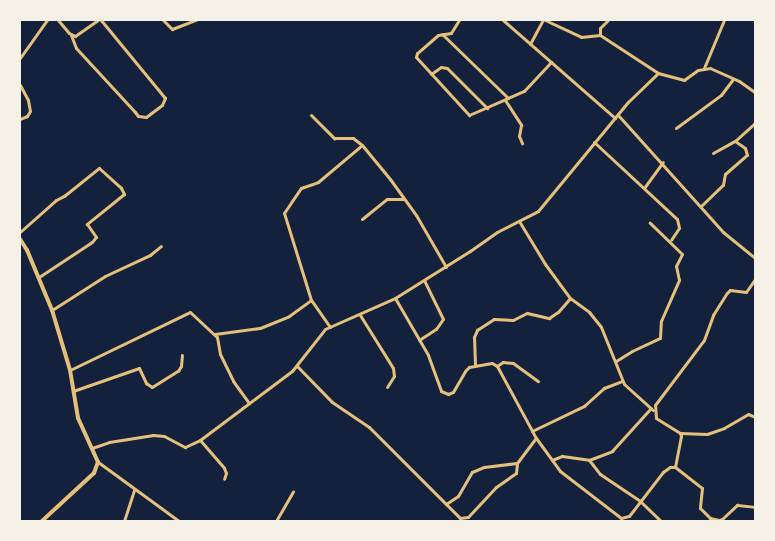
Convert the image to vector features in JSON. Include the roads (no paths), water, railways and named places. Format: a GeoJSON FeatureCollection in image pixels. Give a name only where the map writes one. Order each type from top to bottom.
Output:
{"type":"FeatureCollection","features":[{"type":"Feature","properties":{"kind":"street"},"geometry":{"type":"LineString","coordinates":[[20,58],[47,20]]}},
{"type":"Feature","properties":{"kind":"street"},"geometry":{"type":"LineString","coordinates":[[58,20],[71,35],[76,48],[138,116],[146,117],[162,105],[166,98],[100,20],[79,35],[71,35]]}},
{"type":"Feature","properties":{"kind":"street"},"geometry":{"type":"LineString","coordinates":[[163,20],[172,29],[196,20]]}},
{"type":"Feature","properties":{"kind":"street"},"geometry":{"type":"LineString","coordinates":[[459,20],[451,33],[442,34],[417,54],[418,59],[466,113],[473,115],[524,91],[550,62]]}},
{"type":"Feature","properties":{"kind":"street"},"geometry":{"type":"LineString","coordinates":[[503,20],[550,62],[617,116],[663,162],[729,238],[755,258]]}},
{"type":"Feature","properties":{"kind":"street"},"geometry":{"type":"LineString","coordinates":[[530,44],[544,20],[581,37],[600,35],[658,73],[684,80],[704,68],[710,68],[755,92]]}},
{"type":"Feature","properties":{"kind":"street"},"geometry":{"type":"LineString","coordinates":[[600,35],[600,28],[608,20]]}},
{"type":"Feature","properties":{"kind":"street"},"geometry":{"type":"LineString","coordinates":[[704,68],[724,20]]}},
{"type":"Feature","properties":{"kind":"street"},"geometry":{"type":"LineString","coordinates":[[442,34],[506,99],[521,125],[519,136],[522,143]]}},
{"type":"Feature","properties":{"kind":"street"},"geometry":{"type":"LineString","coordinates":[[431,74],[441,67],[447,68],[487,108]]}},
{"type":"Feature","properties":{"kind":"street"},"geometry":{"type":"LineString","coordinates":[[92,448],[109,442],[153,435],[164,436],[185,447],[200,440],[297,366],[322,333],[330,327],[395,298],[446,267],[497,232],[542,208],[594,142],[658,73]]}},
{"type":"Feature","properties":{"kind":"street"},"geometry":{"type":"LineString","coordinates":[[676,128],[721,95],[733,79]]}},
{"type":"Feature","properties":{"kind":"street"},"geometry":{"type":"LineString","coordinates":[[20,85],[28,100],[30,111],[27,116],[20,119]]}},
{"type":"Feature","properties":{"kind":"street"},"geometry":{"type":"LineString","coordinates":[[311,115],[334,138],[353,138],[362,145],[405,199],[446,267]]}},
{"type":"Feature","properties":{"kind":"street"},"geometry":{"type":"LineString","coordinates":[[713,153],[735,141],[755,123]]}},
{"type":"Feature","properties":{"kind":"street"},"geometry":{"type":"LineString","coordinates":[[701,206],[723,186],[725,174],[747,155],[745,148],[735,141]]}},
{"type":"Feature","properties":{"kind":"street"},"geometry":{"type":"LineString","coordinates":[[594,142],[678,219],[679,228],[671,240]]}},
{"type":"Feature","properties":{"kind":"street"},"geometry":{"type":"LineString","coordinates":[[330,327],[311,300],[284,212],[301,188],[318,182],[362,145]]}},
{"type":"Feature","properties":{"kind":"street"},"geometry":{"type":"LineString","coordinates":[[644,188],[663,162]]}},
{"type":"Feature","properties":{"kind":"street"},"geometry":{"type":"LineString","coordinates":[[20,232],[56,200],[64,196],[99,168],[122,188],[124,194],[87,224],[96,237],[92,242],[39,277]]}},
{"type":"Feature","properties":{"kind":"street"},"geometry":{"type":"LineString","coordinates":[[362,219],[387,199],[405,199]]}},
{"type":"Feature","properties":{"kind":"street"},"geometry":{"type":"LineString","coordinates":[[519,221],[545,264],[570,298],[589,312],[601,327],[616,361],[622,381],[652,409],[659,422],[680,433],[708,434],[724,428],[748,414],[755,417]]}},
{"type":"Feature","properties":{"kind":"street"},"geometry":{"type":"LineString","coordinates":[[616,361],[632,350],[660,338],[661,321],[679,280],[676,266],[682,254],[671,240],[650,223]]}},
{"type":"Feature","properties":{"kind":"street"},"geometry":{"type":"LineString","coordinates":[[20,239],[39,277],[52,310],[70,370],[72,391],[80,424],[98,462],[179,521]]}},
{"type":"Feature","properties":{"kind":"street"},"geometry":{"type":"LineString","coordinates":[[52,310],[105,276],[150,255],[161,246]]}},
{"type":"Feature","properties":{"kind":"street"},"geometry":{"type":"LineString","coordinates":[[552,460],[562,456],[588,460],[615,448],[652,409],[704,340],[713,315],[727,292],[730,290],[746,292],[755,279]]}},
{"type":"Feature","properties":{"kind":"street"},"geometry":{"type":"LineString","coordinates":[[419,340],[436,329],[443,319],[424,280]]}},
{"type":"Feature","properties":{"kind":"street"},"geometry":{"type":"LineString","coordinates":[[395,298],[428,355],[435,380],[445,394],[453,392],[464,371],[475,364],[488,362],[497,366],[536,438],[552,460],[566,476],[621,518],[629,516],[662,472],[670,467],[676,467],[702,488],[700,508],[710,518],[722,519],[737,505],[755,507]]}},
{"type":"Feature","properties":{"kind":"street"},"geometry":{"type":"LineString","coordinates":[[475,364],[474,337],[477,330],[494,318],[513,320],[527,313],[549,318],[558,312],[570,298]]}},
{"type":"Feature","properties":{"kind":"street"},"geometry":{"type":"LineString","coordinates":[[214,334],[260,328],[289,316],[311,300]]}},
{"type":"Feature","properties":{"kind":"street"},"geometry":{"type":"LineString","coordinates":[[70,370],[155,330],[186,312],[194,313],[219,341],[220,354],[233,381],[249,403]]}},
{"type":"Feature","properties":{"kind":"street"},"geometry":{"type":"LineString","coordinates":[[360,315],[393,368],[394,376],[387,387]]}},
{"type":"Feature","properties":{"kind":"street"},"geometry":{"type":"LineString","coordinates":[[72,391],[139,368],[146,383],[152,388],[178,372],[181,366],[182,355]]}},
{"type":"Feature","properties":{"kind":"street"},"geometry":{"type":"LineString","coordinates":[[497,366],[503,362],[514,363],[538,381]]}},
{"type":"Feature","properties":{"kind":"street"},"geometry":{"type":"LineString","coordinates":[[297,366],[332,402],[369,427],[460,518],[468,517],[496,487],[516,473],[518,464],[536,438]]}},
{"type":"Feature","properties":{"kind":"street"},"geometry":{"type":"LineString","coordinates":[[532,431],[584,406],[604,388],[622,381]]}},
{"type":"Feature","properties":{"kind":"street"},"geometry":{"type":"LineString","coordinates":[[676,467],[681,440],[680,433]]}},
{"type":"Feature","properties":{"kind":"street"},"geometry":{"type":"LineString","coordinates":[[200,440],[224,468],[226,473],[224,479]]}},
{"type":"Feature","properties":{"kind":"street"},"geometry":{"type":"LineString","coordinates":[[588,460],[600,474],[640,501],[661,521]]}},
{"type":"Feature","properties":{"kind":"street"},"geometry":{"type":"LineString","coordinates":[[42,521],[94,473],[98,462]]}},
{"type":"Feature","properties":{"kind":"street"},"geometry":{"type":"LineString","coordinates":[[446,504],[458,496],[467,477],[478,468],[518,464]]}},
{"type":"Feature","properties":{"kind":"street"},"geometry":{"type":"LineString","coordinates":[[124,521],[134,490]]}},
{"type":"Feature","properties":{"kind":"street"},"geometry":{"type":"LineString","coordinates":[[276,521],[293,491]]}}]}
